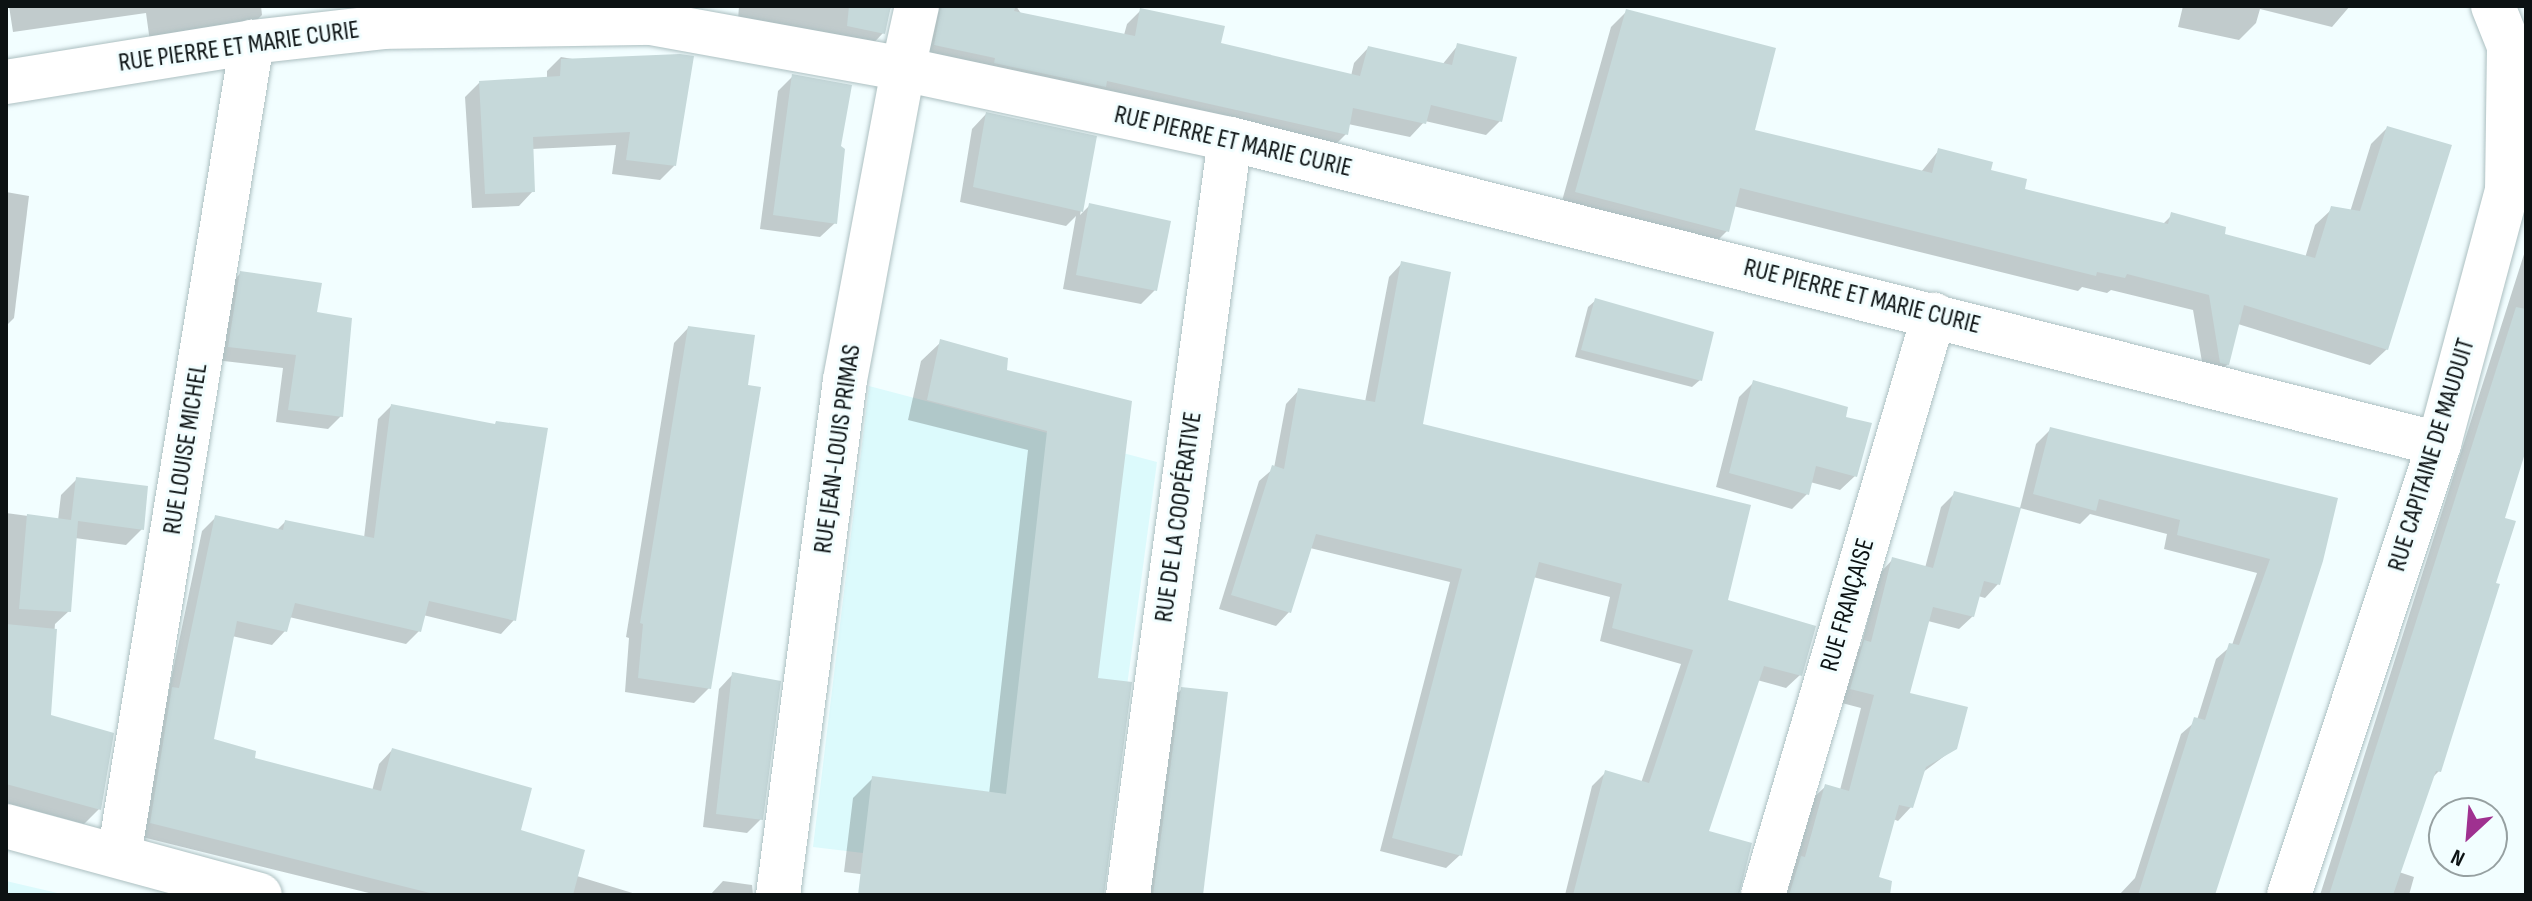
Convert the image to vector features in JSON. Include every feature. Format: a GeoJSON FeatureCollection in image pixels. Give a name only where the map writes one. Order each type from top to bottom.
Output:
{"type":"FeatureCollection","features":[{"type":"Feature","properties":{"kind":"street","name":"RUE JEAN-LOUIS PRIMAS"},"geometry":{"type":"LineString","coordinates":[[778,895],[845,380],[917,6]]}},
{"type":"Feature","properties":{"kind":"street","name":"RUE CAPITAINE DE MAUDUIT"},"geometry":{"type":"LineString","coordinates":[[2289,895],[2439,444],[2507,191],[2514,26],[2493,6]]}},
{"type":"Feature","properties":{"kind":"street","name":"RUE PIERRE ET MARIE CURIE"},"geometry":{"type":"LineString","coordinates":[[6,82],[252,42],[383,27],[651,23],[903,69],[1230,139],[2439,444]]}},
{"type":"Feature","properties":{"kind":"street","name":"RUE LOUISE MICHEL"},"geometry":{"type":"LineString","coordinates":[[119,856],[252,42]]}},
{"type":"Feature","properties":{"kind":"street","name":"RUE DE LA COOPÉRATIVE"},"geometry":{"type":"LineString","coordinates":[[1128,895],[1230,139]]}},
{"type":"Feature","properties":{"kind":"street","name":"RUE FRANÇAISE"},"geometry":{"type":"LineString","coordinates":[[1763,895],[1934,315]]}},
{"type":"Feature","properties":{"kind":"street"},"geometry":{"type":"LineString","coordinates":[[6,826],[260,895]]}},
{"type":"Feature","properties":{"kind":"shaded area"},"geometry":{"type":"Polygon","coordinates":[[[869,386],[1157,462],[1099,895],[813,847],[869,386]]]}},
{"type":"Feature","properties":{"kind":"shaded area"},"geometry":{"type":"Polygon","coordinates":[[[6,881],[66,895],[6,895],[6,881]]]}},
{"type":"Feature","properties":{"kind":"building"},"geometry":{"type":"Polygon","coordinates":[[[849,6],[891,6],[885,34],[847,26],[849,6]]]}},
{"type":"Feature","properties":{"kind":"building"},"geometry":{"type":"Polygon","coordinates":[[[941,6],[1016,6],[1014,11],[1135,36],[1140,8],[1225,26],[1221,43],[1360,76],[1368,46],[1452,65],[1457,43],[1517,57],[1502,122],[1431,105],[1426,124],[1353,108],[1348,135],[1107,81],[1106,87],[994,63],[995,58],[934,45],[941,6]]]}},
{"type":"Feature","properties":{"kind":"building"},"geometry":{"type":"Polygon","coordinates":[[[1626,9],[1776,48],[1755,130],[1932,173],[1938,148],[1993,162],[1991,170],[2027,179],[2025,189],[2168,224],[2171,212],[2226,227],[2225,234],[2315,258],[2331,206],[2360,211],[2387,126],[2452,145],[2388,350],[2244,305],[2229,365],[2220,363],[2209,295],[2127,274],[2125,278],[2097,272],[2096,276],[1740,188],[1729,232],[1575,192],[1626,9]]]}},
{"type":"Feature","properties":{"kind":"building"},"geometry":{"type":"Polygon","coordinates":[[[694,56],[676,166],[626,160],[630,132],[533,137],[535,192],[485,194],[479,81],[560,76],[561,59],[694,56]]]}},
{"type":"Feature","properties":{"kind":"building"},"geometry":{"type":"Polygon","coordinates":[[[792,74],[852,85],[841,146],[845,149],[837,224],[773,215],[792,74]]]}},
{"type":"Feature","properties":{"kind":"building"},"geometry":{"type":"Polygon","coordinates":[[[986,112],[1097,136],[1083,212],[973,187],[986,112]]]}},
{"type":"Feature","properties":{"kind":"building"},"geometry":{"type":"Polygon","coordinates":[[[1089,203],[1171,221],[1157,291],[1076,275],[1089,203]]]}},
{"type":"Feature","properties":{"kind":"building"},"geometry":{"type":"Polygon","coordinates":[[[1401,261],[1451,272],[1423,424],[1751,505],[1728,600],[1816,626],[1802,676],[1764,666],[1709,831],[1752,843],[1739,895],[1573,895],[1605,770],[1649,783],[1693,650],[1612,628],[1622,584],[1539,562],[1462,856],[1392,838],[1462,569],[1316,534],[1291,613],[1231,595],[1272,465],[1284,469],[1298,388],[1375,402],[1401,261]]]}},
{"type":"Feature","properties":{"kind":"building"},"geometry":{"type":"Polygon","coordinates":[[[240,271],[322,283],[317,312],[352,318],[343,417],[288,410],[296,355],[228,347],[240,271]]]}},
{"type":"Feature","properties":{"kind":"building"},"geometry":{"type":"Polygon","coordinates":[[[1595,298],[1714,332],[1702,381],[1581,350],[1595,298]]]}},
{"type":"Feature","properties":{"kind":"building"},"geometry":{"type":"Polygon","coordinates":[[[2516,307],[2526,309],[2526,450],[2505,518],[2516,521],[2496,583],[2500,584],[2441,772],[2436,771],[2393,895],[2329,895],[2516,307]]]}},
{"type":"Feature","properties":{"kind":"building"},"geometry":{"type":"Polygon","coordinates":[[[688,326],[755,335],[748,385],[761,387],[711,689],[638,678],[643,624],[640,623],[688,326]]]}},
{"type":"Feature","properties":{"kind":"building"},"geometry":{"type":"Polygon","coordinates":[[[940,339],[1008,358],[1007,370],[1132,401],[1098,678],[1132,682],[1104,895],[858,895],[872,776],[1006,794],[1047,431],[927,400],[940,339]]]}},
{"type":"Feature","properties":{"kind":"building"},"geometry":{"type":"Polygon","coordinates":[[[1753,380],[1848,407],[1846,417],[1872,423],[1857,477],[1816,466],[1809,495],[1729,473],[1753,380]]]}},
{"type":"Feature","properties":{"kind":"building"},"geometry":{"type":"Polygon","coordinates":[[[391,404],[495,424],[496,421],[548,428],[516,621],[429,601],[421,632],[295,603],[287,632],[237,621],[214,739],[256,751],[255,758],[381,791],[392,748],[532,788],[521,830],[585,850],[573,895],[438,895],[150,823],[172,687],[179,688],[215,515],[283,530],[285,520],[374,538],[391,404]]]}},
{"type":"Feature","properties":{"kind":"building"},"geometry":{"type":"Polygon","coordinates":[[[2050,427],[2338,498],[2323,561],[2215,895],[2138,895],[2194,717],[2205,720],[2229,643],[2239,645],[2270,559],[2177,535],[2180,520],[2099,499],[2096,511],[2033,494],[2050,427]]]}},
{"type":"Feature","properties":{"kind":"building"},"geometry":{"type":"Polygon","coordinates":[[[76,477],[148,486],[144,530],[78,521],[71,612],[19,609],[27,514],[71,520],[76,477]]]}},
{"type":"Feature","properties":{"kind":"building"},"geometry":{"type":"Polygon","coordinates":[[[1954,491],[2021,508],[2000,585],[1984,581],[1974,617],[1933,607],[1910,693],[1968,707],[1957,749],[1926,767],[1913,808],[1899,805],[1879,877],[1892,881],[1890,895],[1789,895],[1801,856],[1805,857],[1825,784],[1849,791],[1874,695],[1850,689],[1864,640],[1871,642],[1892,557],[1933,568],[1954,491]]]}},
{"type":"Feature","properties":{"kind":"building"},"geometry":{"type":"Polygon","coordinates":[[[6,624],[57,629],[51,715],[114,733],[101,810],[6,784],[6,624]]]}},
{"type":"Feature","properties":{"kind":"building"},"geometry":{"type":"Polygon","coordinates":[[[732,672],[781,681],[763,820],[716,814],[732,672]]]}},
{"type":"Feature","properties":{"kind":"building"},"geometry":{"type":"Polygon","coordinates":[[[1181,687],[1228,692],[1203,895],[1153,895],[1181,687]]]}}]}
